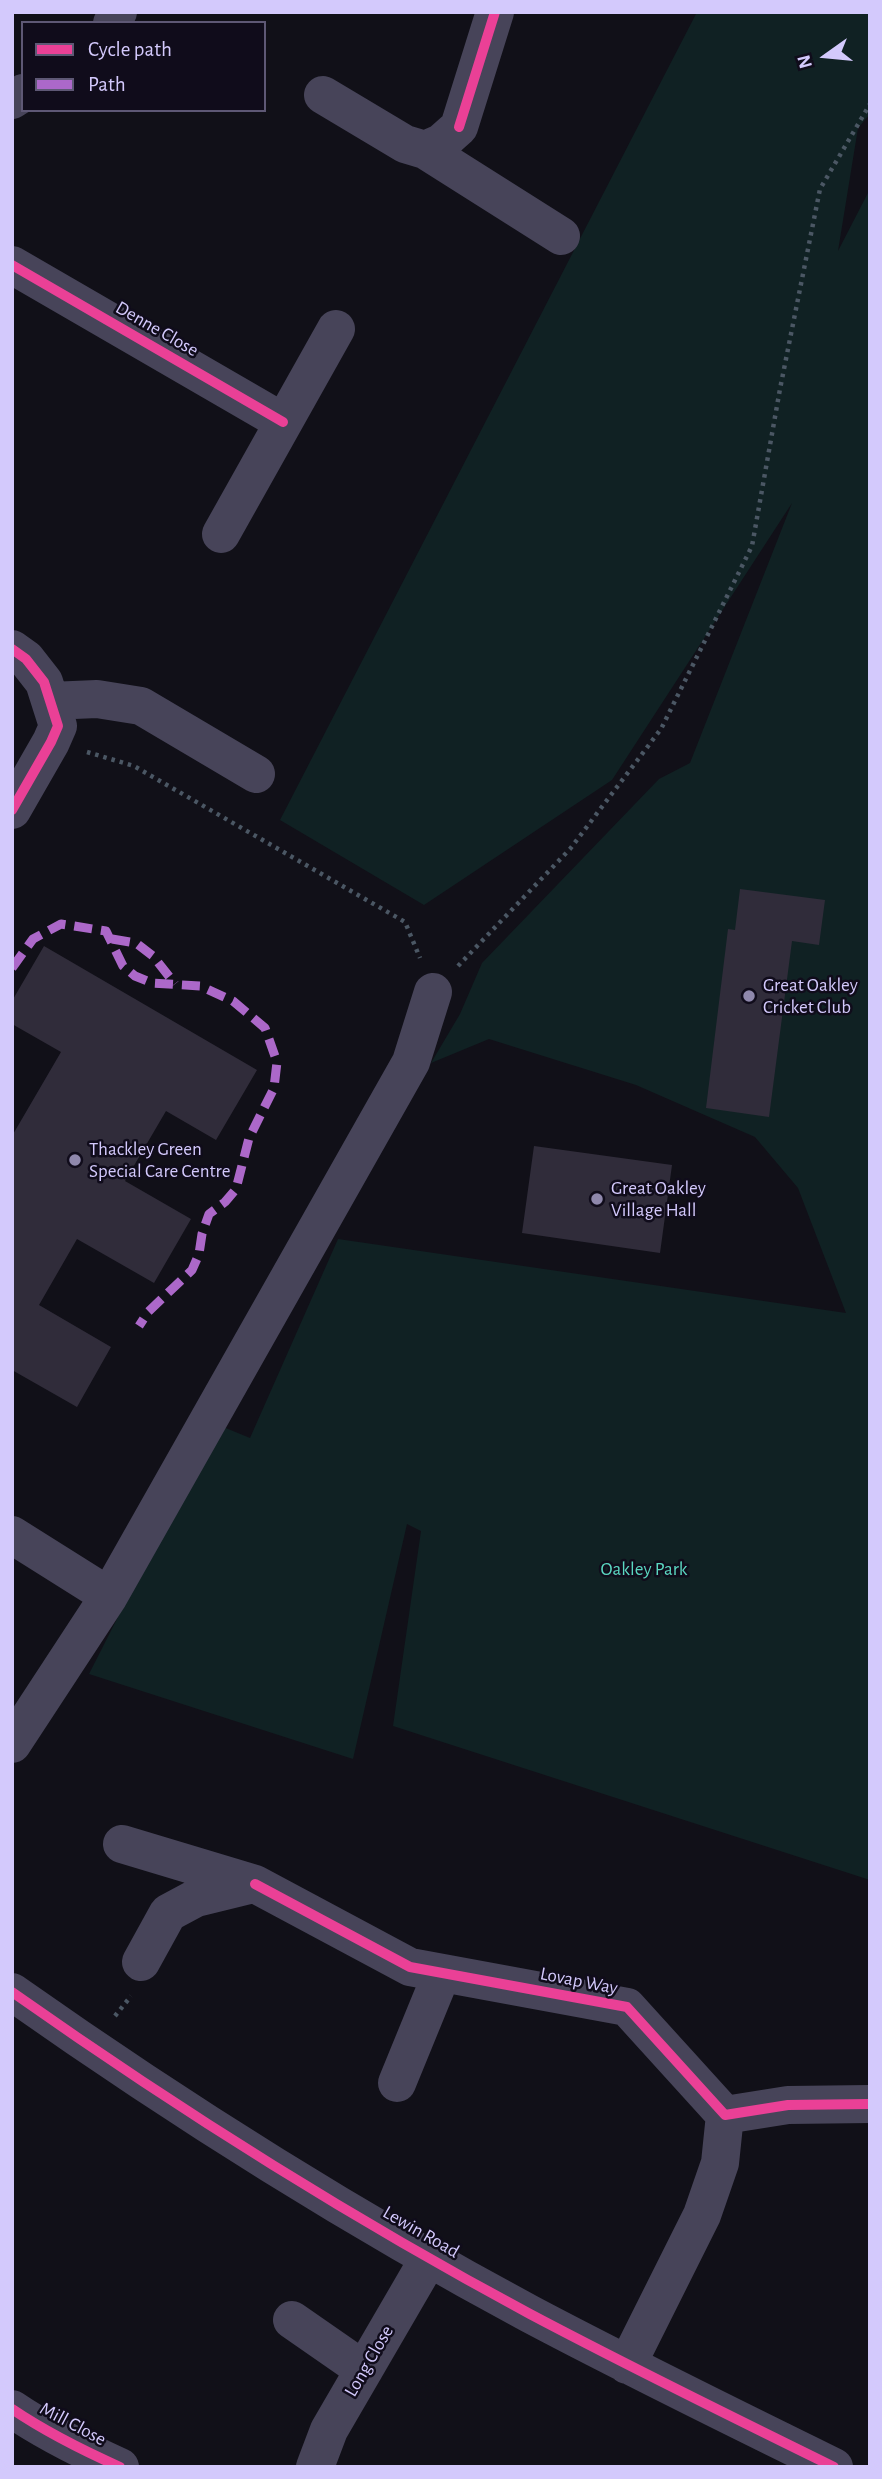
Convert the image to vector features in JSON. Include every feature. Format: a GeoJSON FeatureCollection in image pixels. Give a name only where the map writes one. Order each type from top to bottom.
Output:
{"type":"FeatureCollection","features":[{"type":"Feature","properties":{"kind":"street"},"geometry":{"type":"LineString","coordinates":[[425,150],[441,143],[459,127],[495,12]]}},
{"type":"Feature","properties":{"kind":"street"},"geometry":{"type":"LineString","coordinates":[[323,94],[405,144],[425,150],[561,236]]}},
{"type":"Feature","properties":{"kind":"street","name":"Denne Close"},"geometry":{"type":"LineString","coordinates":[[12,265],[283,422]]}},
{"type":"Feature","properties":{"kind":"street"},"geometry":{"type":"LineString","coordinates":[[220,534],[336,329]]}},
{"type":"Feature","properties":{"kind":"street"},"geometry":{"type":"LineString","coordinates":[[12,649],[26,659],[44,682],[58,726],[15,799]]}},
{"type":"Feature","properties":{"kind":"street"},"geometry":{"type":"LineString","coordinates":[[50,701],[97,699],[141,706],[256,774]]}},
{"type":"Feature","properties":{"kind":"street"},"geometry":{"type":"LineString","coordinates":[[12,1744],[109,1596],[411,1062],[433,992]]}},
{"type":"Feature","properties":{"kind":"street"},"geometry":{"type":"LineString","coordinates":[[12,1535],[109,1596]]}},
{"type":"Feature","properties":{"kind":"street","name":"Lovap Way"},"geometry":{"type":"LineString","coordinates":[[122,1844],[256,1884],[410,1967],[627,2007],[725,2115]]}},
{"type":"Feature","properties":{"kind":"street"},"geometry":{"type":"LineString","coordinates":[[141,1962],[168,1913],[196,1898],[256,1884]]}},
{"type":"Feature","properties":{"kind":"street"},"geometry":{"type":"LineString","coordinates":[[397,2083],[442,1973]]}},
{"type":"Feature","properties":{"kind":"street","name":"Lewin Road"},"geometry":{"type":"LineString","coordinates":[[12,1992],[104,2057],[183,2108],[429,2258],[627,2365],[834,2467]]}},
{"type":"Feature","properties":{"kind":"street"},"geometry":{"type":"LineString","coordinates":[[627,2365],[702,2215],[720,2163],[725,2115],[788,2105],[870,2104]]}},
{"type":"Feature","properties":{"kind":"street","name":"Long Close"},"geometry":{"type":"LineString","coordinates":[[315,2467],[329,2430],[429,2258]]}},
{"type":"Feature","properties":{"kind":"street"},"geometry":{"type":"LineString","coordinates":[[292,2320],[364,2370]]}},
{"type":"Feature","properties":{"kind":"street","name":"Mill Close"},"geometry":{"type":"LineString","coordinates":[[12,2409],[52,2434],[120,2467]]}},
{"type":"Feature","properties":{"kind":"path"},"geometry":{"type":"LineString","coordinates":[[51,742],[134,766],[405,922],[433,992],[570,849],[661,729],[752,546],[820,189],[870,104]]}},
{"type":"Feature","properties":{"kind":"green space","name":"Oakley Park"},"geometry":{"type":"Polygon","coordinates":[[[697,12],[870,12],[870,114],[858,128],[838,251],[870,189],[870,1880],[393,1726],[421,1531],[407,1524],[353,1759],[89,1674],[216,1424],[250,1438],[338,1239],[846,1313],[798,1188],[755,1137],[636,1085],[489,1039],[431,1063],[460,1014],[482,963],[659,779],[690,763],[792,503],[612,780],[424,905],[280,820],[697,12]]]}},
{"type":"Feature","properties":{"kind":"building"},"geometry":{"type":"Polygon","coordinates":[[[740,889],[825,900],[819,945],[792,941],[769,1117],[706,1108],[728,929],[735,930],[740,889]]]}},
{"type":"Feature","properties":{"kind":"building","name":"Thackley Green Special Care Centre"},"geometry":{"type":"Polygon","coordinates":[[[44,946],[257,1070],[216,1140],[166,1111],[125,1181],[191,1219],[154,1283],[77,1239],[39,1305],[111,1347],[77,1407],[12,1370],[12,1136],[61,1052],[12,1024],[12,1001],[44,946]]]}},
{"type":"Feature","properties":{"kind":"building","name":"Great Oakley Village Hall"},"geometry":{"type":"Polygon","coordinates":[[[534,1146],[672,1165],[660,1253],[522,1233],[534,1146]]]}},
{"type":"Feature","properties":{"kind":"marked path"},"geometry":{"type":"LineString","coordinates":[[12,968],[33,939],[61,924],[106,931],[123,966],[135,976],[152,983],[200,986],[233,1001],[265,1028],[277,1062],[274,1088],[249,1138],[236,1189],[209,1214],[192,1270],[148,1312],[139,1326]]}},
{"type":"Feature","properties":{"kind":"marked path"},"geometry":{"type":"LineString","coordinates":[[112,939],[136,943],[153,956],[175,984]]}},
{"type":"Feature","properties":{"kind":"cycle path"},"geometry":{"type":"LineString","coordinates":[[459,127],[495,12]]}},
{"type":"Feature","properties":{"kind":"cycle path"},"geometry":{"type":"LineString","coordinates":[[12,265],[283,422]]}},
{"type":"Feature","properties":{"kind":"cycle path"},"geometry":{"type":"LineString","coordinates":[[12,649],[26,659],[44,682],[58,726],[12,810]]}},
{"type":"Feature","properties":{"kind":"cycle path"},"geometry":{"type":"LineString","coordinates":[[255,1884],[410,1967],[627,2007],[725,2115],[788,2105],[870,2104]]}},
{"type":"Feature","properties":{"kind":"cycle path"},"geometry":{"type":"LineString","coordinates":[[12,1992],[202,2120],[397,2240],[568,2334],[834,2467]]}},
{"type":"Feature","properties":{"kind":"cycle path"},"geometry":{"type":"LineString","coordinates":[[12,2409],[64,2440],[120,2467]]}},
{"type":"Feature","properties":{"kind":"place","name":"Great Oakley Cricket Club"},"geometry":{"type":"Point","coordinates":[749,996]}},
{"type":"Feature","properties":{"kind":"place","name":"Thackley Green Special Care Centre"},"geometry":{"type":"Point","coordinates":[75,1160]}},
{"type":"Feature","properties":{"kind":"place","name":"Great Oakley Village Hall"},"geometry":{"type":"Point","coordinates":[597,1199]}}]}
